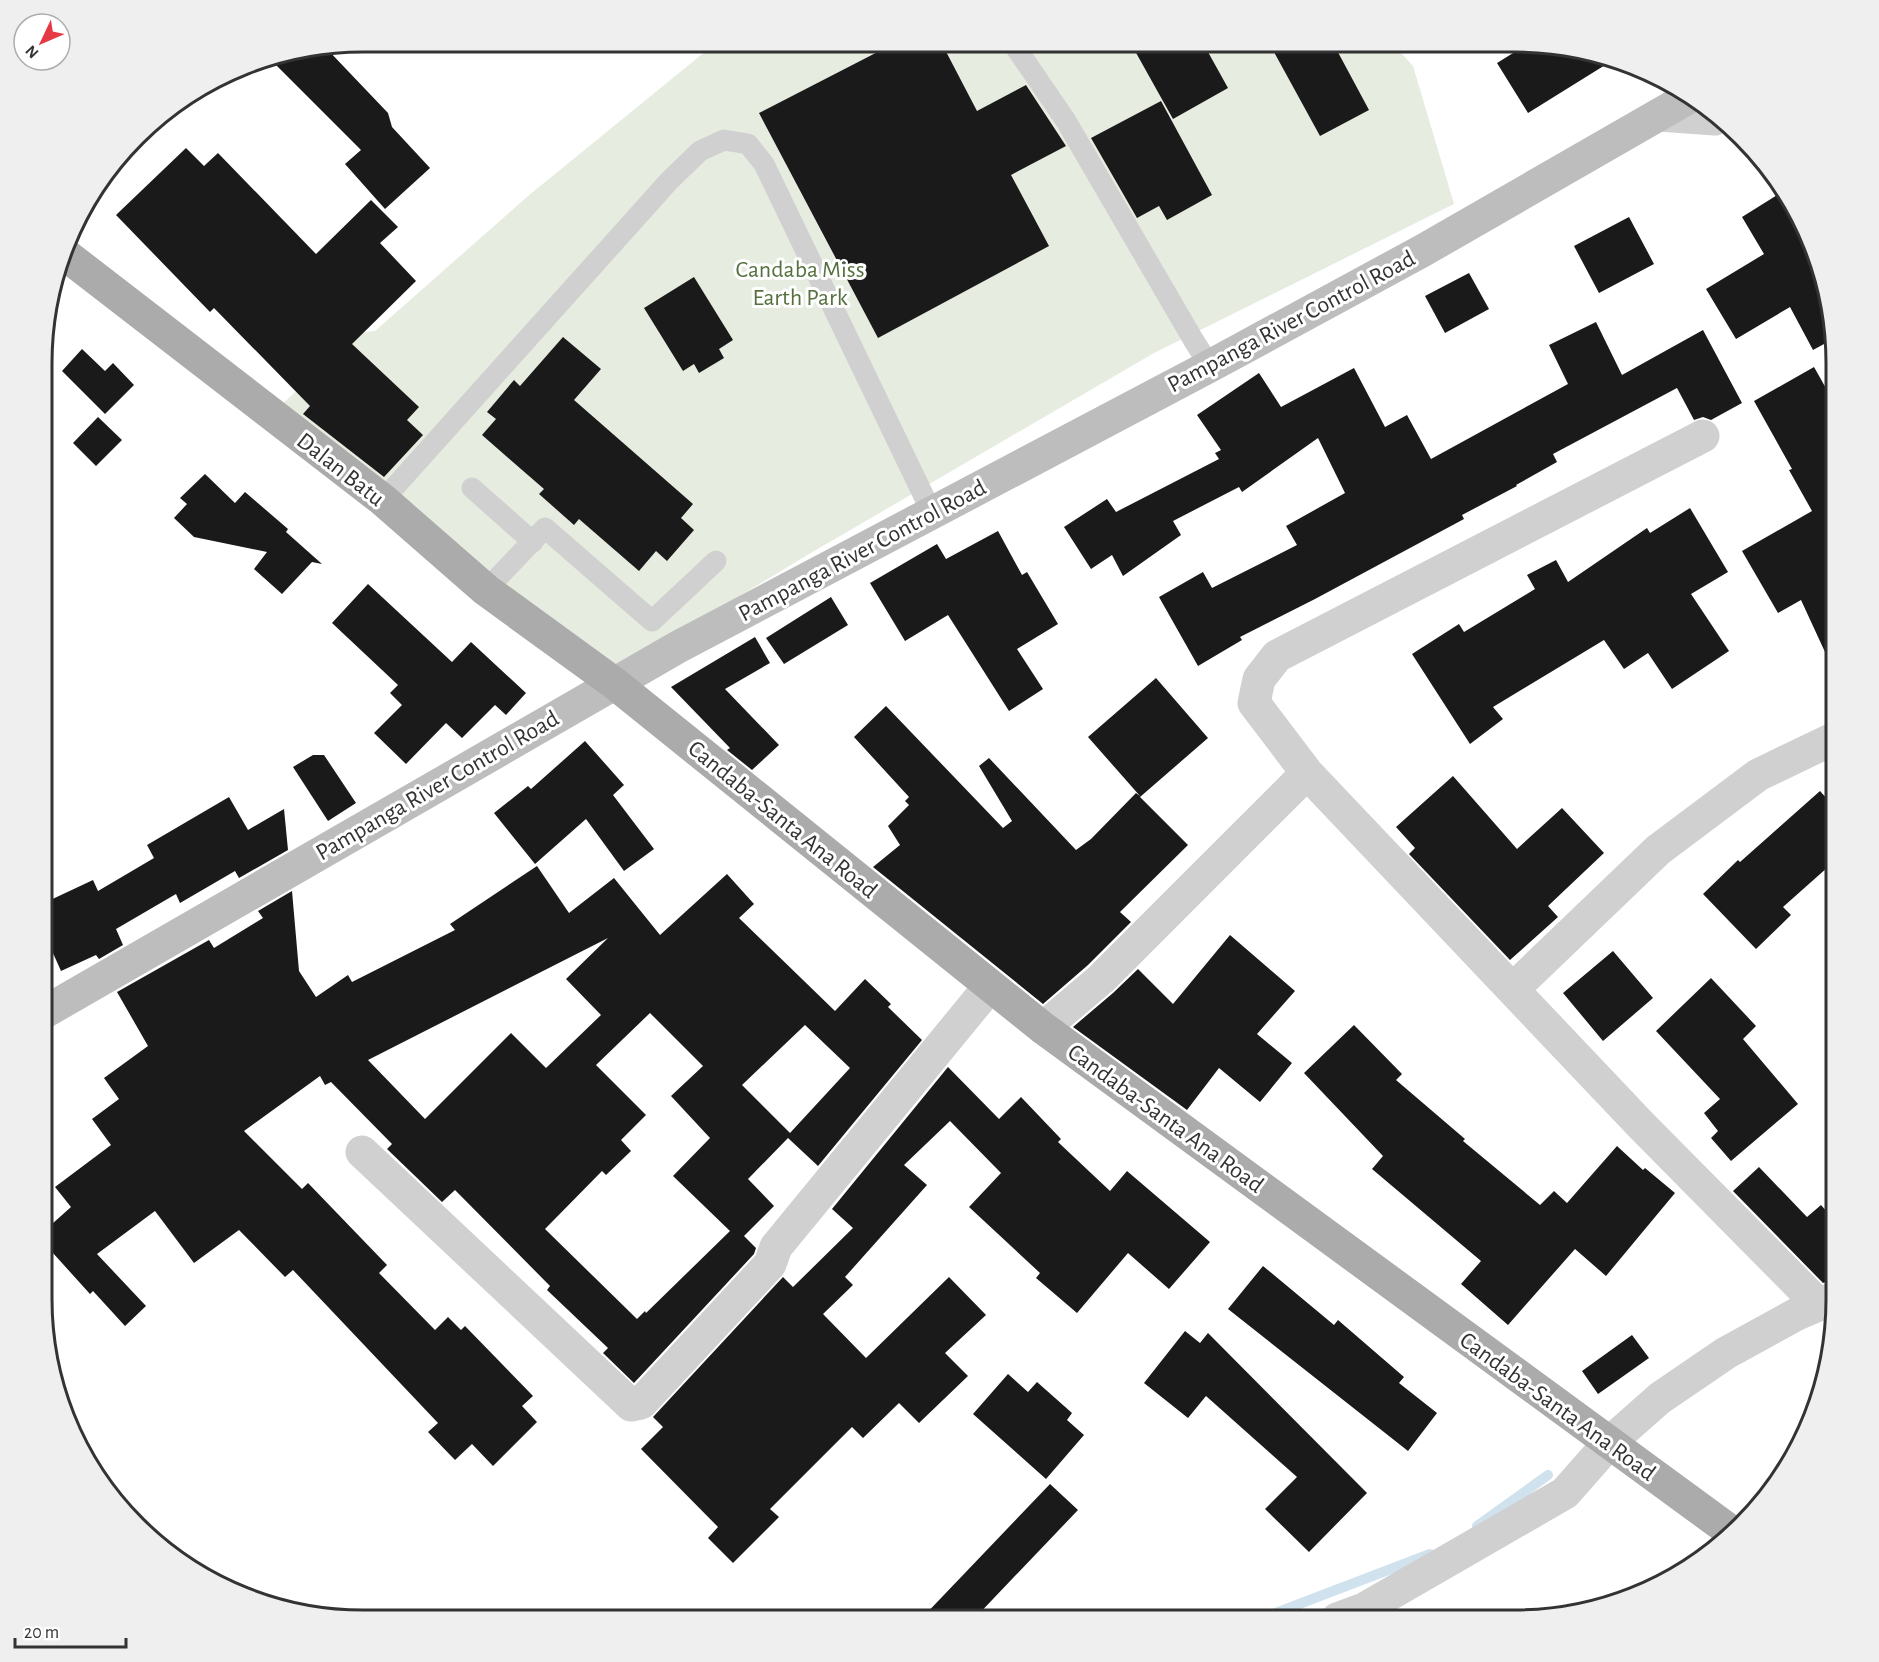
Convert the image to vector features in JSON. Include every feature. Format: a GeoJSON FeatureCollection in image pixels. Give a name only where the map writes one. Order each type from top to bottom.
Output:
{"type":"FeatureCollection","features":[{"type":"Feature","properties":{"kind":"main road","name":"Pampanga River Control Road"},"geometry":{"type":"LineString","coordinates":[[52,1007],[678,647],[1210,366],[1422,251],[1682,101]]}},
{"type":"Feature","properties":{"kind":"main road","name":"Dalan Batu"},"geometry":{"type":"LineString","coordinates":[[71,259],[382,500],[486,590],[614,683]]}},
{"type":"Feature","properties":{"kind":"main road","name":"Candaba-Santa Ana Road"},"geometry":{"type":"LineString","coordinates":[[614,683],[1043,1028],[1725,1527]]}},
{"type":"Feature","properties":{"kind":"street"},"geometry":{"type":"LineString","coordinates":[[1659,115],[1707,118]]}},
{"type":"Feature","properties":{"kind":"street"},"geometry":{"type":"LineString","coordinates":[[1704,436],[1277,656],[1259,680],[1254,703],[1307,772],[1641,1125],[1826,1299]]}},
{"type":"Feature","properties":{"kind":"street"},"geometry":{"type":"LineString","coordinates":[[1513,989],[1658,850],[1758,775],[1826,742]]}},
{"type":"Feature","properties":{"kind":"street"},"geometry":{"type":"LineString","coordinates":[[1043,1028],[1101,979],[1307,772]]}},
{"type":"Feature","properties":{"kind":"street"},"geometry":{"type":"LineString","coordinates":[[362,1152],[631,1405],[641,1403],[770,1264],[776,1247],[990,986]]}},
{"type":"Feature","properties":{"kind":"street"},"geometry":{"type":"LineString","coordinates":[[1361,1610],[1565,1493],[1609,1443],[1660,1398],[1726,1353],[1797,1314],[1826,1302]]}},
{"type":"Feature","properties":{"kind":"lane"},"geometry":{"type":"LineString","coordinates":[[1019,52],[1066,121],[1210,366]]}},
{"type":"Feature","properties":{"kind":"lane"},"geometry":{"type":"LineString","coordinates":[[382,500],[669,181],[700,151],[724,140],[748,144],[764,164],[932,513]]}},
{"type":"Feature","properties":{"kind":"lane"},"geometry":{"type":"LineString","coordinates":[[472,488],[533,542]]}},
{"type":"Feature","properties":{"kind":"lane"},"geometry":{"type":"LineString","coordinates":[[486,590],[545,528],[652,621],[678,647]]}},
{"type":"Feature","properties":{"kind":"lane"},"geometry":{"type":"LineString","coordinates":[[652,621],[716,561]]}},
{"type":"Feature","properties":{"kind":"green space","name":"Candaba Miss Earth Park"},"geometry":{"type":"Polygon","coordinates":[[[705,52],[1400,52],[1413,66],[1454,204],[1154,353],[804,557],[613,673],[277,409],[358,333],[375,331],[528,196],[705,52]]]}},
{"type":"Feature","properties":{"kind":"building"},"geometry":{"type":"Polygon","coordinates":[[[878,52],[946,52],[977,111],[1026,85],[1066,146],[1011,175],[1049,246],[878,338],[759,113],[878,52]]]}},
{"type":"Feature","properties":{"kind":"building"},"geometry":{"type":"Polygon","coordinates":[[[1136,52],[1208,52],[1228,88],[1173,119],[1136,52]]]}},
{"type":"Feature","properties":{"kind":"building"},"geometry":{"type":"Polygon","coordinates":[[[1274,52],[1338,52],[1369,110],[1320,136],[1274,52]]]}},
{"type":"Feature","properties":{"kind":"building"},"geometry":{"type":"Polygon","coordinates":[[[1515,52],[1576,58],[1604,66],[1528,113],[1497,63],[1515,52]]]}},
{"type":"Feature","properties":{"kind":"building"},"geometry":{"type":"Polygon","coordinates":[[[332,54],[388,113],[392,127],[430,168],[385,209],[345,164],[361,150],[276,65],[303,58],[332,54]]]}},
{"type":"Feature","properties":{"kind":"building"},"geometry":{"type":"Polygon","coordinates":[[[1161,101],[1212,195],[1167,220],[1159,206],[1137,218],[1091,138],[1161,101]]]}},
{"type":"Feature","properties":{"kind":"building"},"geometry":{"type":"Polygon","coordinates":[[[186,148],[204,166],[218,153],[316,254],[371,200],[398,227],[380,243],[416,281],[352,344],[419,407],[407,420],[423,435],[384,477],[303,414],[310,406],[214,308],[210,312],[116,215],[186,148]]]}},
{"type":"Feature","properties":{"kind":"building"},"geometry":{"type":"Polygon","coordinates":[[[1777,195],[1794,226],[1810,264],[1821,303],[1826,343],[1813,350],[1790,307],[1736,339],[1706,289],[1764,254],[1742,217],[1777,195]]]}},
{"type":"Feature","properties":{"kind":"building"},"geometry":{"type":"Polygon","coordinates":[[[1629,217],[1654,264],[1599,293],[1574,246],[1629,217]]]}},
{"type":"Feature","properties":{"kind":"building"},"geometry":{"type":"Polygon","coordinates":[[[1469,273],[1489,309],[1445,333],[1425,296],[1469,273]]]}},
{"type":"Feature","properties":{"kind":"building"},"geometry":{"type":"Polygon","coordinates":[[[694,277],[733,340],[719,349],[724,358],[699,373],[694,364],[683,371],[644,308],[694,277]]]}},
{"type":"Feature","properties":{"kind":"building"},"geometry":{"type":"Polygon","coordinates":[[[1596,322],[1622,375],[1703,330],[1742,403],[1711,420],[1703,417],[1694,420],[1677,388],[1553,454],[1557,462],[1462,515],[1464,519],[1240,637],[1242,640],[1198,666],[1159,597],[1203,572],[1212,588],[1297,545],[1286,526],[1345,493],[1318,438],[1242,492],[1239,487],[1173,521],[1181,535],[1123,576],[1112,555],[1091,569],[1064,527],[1107,499],[1116,512],[1219,459],[1215,453],[1221,450],[1197,415],[1259,373],[1281,407],[1354,368],[1385,427],[1407,415],[1431,459],[1568,384],[1549,345],[1596,322]]]}},
{"type":"Feature","properties":{"kind":"building"},"geometry":{"type":"Polygon","coordinates":[[[563,337],[601,369],[574,400],[693,504],[681,518],[694,530],[667,561],[656,551],[639,571],[579,519],[574,525],[539,494],[544,489],[482,435],[496,419],[487,412],[514,380],[520,386],[563,337]]]}},
{"type":"Feature","properties":{"kind":"building"},"geometry":{"type":"Polygon","coordinates":[[[82,349],[105,371],[113,363],[134,385],[105,414],[62,371],[82,349]]]}},
{"type":"Feature","properties":{"kind":"building"},"geometry":{"type":"Polygon","coordinates":[[[1814,367],[1826,388],[1826,654],[1801,600],[1778,613],[1742,551],[1812,511],[1789,470],[1792,469],[1754,401],[1814,367]]]}},
{"type":"Feature","properties":{"kind":"building"},"geometry":{"type":"Polygon","coordinates":[[[98,417],[122,440],[96,466],[73,443],[98,417]]]}},
{"type":"Feature","properties":{"kind":"building"},"geometry":{"type":"Polygon","coordinates":[[[205,474],[235,503],[245,492],[288,529],[286,532],[322,564],[312,562],[282,594],[254,569],[267,552],[194,537],[174,518],[187,504],[180,498],[205,474]]]}},
{"type":"Feature","properties":{"kind":"building"},"geometry":{"type":"Polygon","coordinates":[[[1690,508],[1728,572],[1691,594],[1729,651],[1672,689],[1648,653],[1624,669],[1604,640],[1493,707],[1503,719],[1470,744],[1412,654],[1459,624],[1464,632],[1535,589],[1527,575],[1556,560],[1568,582],[1647,528],[1650,533],[1690,508]]]}},
{"type":"Feature","properties":{"kind":"building"},"geometry":{"type":"Polygon","coordinates":[[[998,531],[1022,575],[1027,572],[1058,624],[1017,649],[1043,689],[1009,711],[948,615],[905,641],[870,583],[937,544],[946,559],[998,531]]]}},
{"type":"Feature","properties":{"kind":"building"},"geometry":{"type":"Polygon","coordinates":[[[368,584],[452,662],[471,642],[526,693],[506,715],[495,705],[462,738],[446,723],[406,764],[374,733],[402,705],[390,693],[398,685],[332,623],[368,584]]]}},
{"type":"Feature","properties":{"kind":"building"},"geometry":{"type":"Polygon","coordinates":[[[831,597],[848,625],[784,664],[766,638],[831,597]]]}},
{"type":"Feature","properties":{"kind":"building"},"geometry":{"type":"Polygon","coordinates":[[[755,637],[770,663],[725,689],[779,745],[752,770],[727,750],[730,748],[671,687],[755,637]]]}},
{"type":"Feature","properties":{"kind":"building"},"geometry":{"type":"Polygon","coordinates":[[[1156,678],[1208,738],[1140,797],[1188,845],[1120,912],[1131,922],[1088,965],[1043,1004],[873,867],[900,845],[888,826],[909,805],[905,801],[909,797],[854,737],[886,706],[1003,828],[1012,821],[979,766],[989,758],[1076,850],[1091,839],[1136,793],[1140,796],[1088,737],[1156,678]]]}},
{"type":"Feature","properties":{"kind":"building"},"geometry":{"type":"Polygon","coordinates":[[[585,741],[624,785],[613,795],[654,849],[624,871],[586,819],[535,864],[494,813],[528,786],[531,789],[585,741]]]}},
{"type":"Feature","properties":{"kind":"building"},"geometry":{"type":"Polygon","coordinates":[[[313,755],[324,755],[356,803],[328,821],[293,767],[313,755]]]}},
{"type":"Feature","properties":{"kind":"building"},"geometry":{"type":"Polygon","coordinates":[[[1453,776],[1517,849],[1562,808],[1604,853],[1548,906],[1558,917],[1510,960],[1409,854],[1415,848],[1396,827],[1453,776]]]}},
{"type":"Feature","properties":{"kind":"building"},"geometry":{"type":"Polygon","coordinates":[[[1820,791],[1826,798],[1826,869],[1783,907],[1791,915],[1756,949],[1703,894],[1738,860],[1740,862],[1820,791]]]}},
{"type":"Feature","properties":{"kind":"building"},"geometry":{"type":"Polygon","coordinates":[[[229,797],[248,830],[284,809],[288,850],[239,878],[235,871],[180,903],[176,894],[116,929],[123,945],[99,959],[96,955],[61,971],[52,951],[52,899],[93,880],[98,891],[154,858],[147,845],[229,797]]]}},
{"type":"Feature","properties":{"kind":"building"},"geometry":{"type":"Polygon","coordinates":[[[537,866],[569,913],[614,878],[660,935],[727,874],[754,904],[739,918],[835,1011],[865,979],[891,1004],[888,1007],[922,1040],[818,1166],[788,1138],[748,1179],[774,1206],[744,1236],[756,1248],[754,1254],[634,1383],[603,1353],[608,1348],[547,1290],[550,1286],[455,1190],[442,1202],[387,1149],[392,1144],[331,1082],[325,1085],[320,1076],[244,1131],[302,1189],[308,1183],[387,1265],[379,1273],[435,1330],[448,1317],[461,1330],[465,1326],[533,1396],[522,1406],[537,1422],[493,1466],[472,1444],[455,1460],[428,1432],[438,1423],[293,1270],[285,1277],[239,1230],[194,1263],[155,1211],[97,1254],[146,1306],[125,1326],[93,1291],[90,1294],[52,1252],[52,1224],[71,1207],[55,1187],[111,1145],[92,1119],[119,1099],[104,1078],[148,1046],[117,992],[209,940],[214,948],[263,918],[258,911],[292,891],[299,971],[316,997],[348,975],[352,982],[455,930],[450,924],[537,866]],[[608,938],[368,1060],[425,1119],[511,1033],[546,1068],[601,1015],[566,979],[608,938]],[[650,1013],[596,1065],[646,1115],[621,1140],[631,1151],[606,1175],[602,1171],[545,1229],[637,1319],[645,1311],[646,1313],[730,1231],[673,1176],[710,1138],[671,1096],[703,1066],[650,1013]],[[805,1025],[742,1085],[790,1133],[850,1068],[805,1025]]]}},
{"type":"Feature","properties":{"kind":"building"},"geometry":{"type":"Polygon","coordinates":[[[1230,935],[1295,991],[1257,1034],[1292,1063],[1260,1102],[1219,1068],[1187,1110],[1073,1027],[1138,969],[1173,1004],[1230,935]]]}},
{"type":"Feature","properties":{"kind":"building"},"geometry":{"type":"Polygon","coordinates":[[[1613,951],[1653,998],[1603,1041],[1563,993],[1613,951]]]}},
{"type":"Feature","properties":{"kind":"building"},"geometry":{"type":"Polygon","coordinates":[[[1711,978],[1756,1026],[1743,1039],[1798,1104],[1731,1161],[1711,1138],[1718,1131],[1704,1113],[1720,1099],[1656,1031],[1711,978]]]}},
{"type":"Feature","properties":{"kind":"building"},"geometry":{"type":"Polygon","coordinates":[[[1354,1025],[1402,1074],[1396,1080],[1465,1139],[1463,1141],[1540,1205],[1554,1191],[1567,1203],[1617,1146],[1643,1170],[1645,1168],[1675,1193],[1606,1276],[1575,1249],[1508,1325],[1461,1284],[1481,1261],[1372,1169],[1383,1156],[1304,1073],[1354,1025]]]}},
{"type":"Feature","properties":{"kind":"building"},"geometry":{"type":"Polygon","coordinates":[[[948,1067],[999,1119],[1021,1097],[1061,1139],[1058,1142],[1110,1191],[1127,1171],[1210,1242],[1169,1289],[1128,1253],[1077,1313],[1036,1278],[1040,1273],[969,1207],[1001,1173],[950,1121],[904,1165],[927,1185],[845,1277],[853,1285],[823,1314],[866,1358],[949,1277],[986,1315],[945,1353],[968,1376],[919,1423],[899,1403],[863,1438],[852,1427],[770,1509],[779,1517],[733,1563],[708,1538],[718,1527],[641,1449],[663,1427],[653,1417],[783,1277],[793,1287],[853,1228],[832,1209],[948,1067]]]}},
{"type":"Feature","properties":{"kind":"building"},"geometry":{"type":"Polygon","coordinates":[[[1759,1167],[1807,1217],[1821,1205],[1826,1211],[1826,1282],[1823,1283],[1733,1191],[1759,1167]]]}},
{"type":"Feature","properties":{"kind":"building"},"geometry":{"type":"Polygon","coordinates":[[[1263,1266],[1334,1325],[1338,1320],[1404,1377],[1399,1383],[1437,1413],[1408,1451],[1228,1309],[1263,1266]]]}},
{"type":"Feature","properties":{"kind":"building"},"geometry":{"type":"Polygon","coordinates":[[[1185,1331],[1200,1343],[1208,1333],[1367,1493],[1309,1552],[1265,1509],[1297,1477],[1206,1396],[1188,1418],[1144,1383],[1185,1331]]]}},
{"type":"Feature","properties":{"kind":"building"},"geometry":{"type":"Polygon","coordinates":[[[1632,1335],[1649,1358],[1598,1394],[1582,1371],[1632,1335]]]}},
{"type":"Feature","properties":{"kind":"building"},"geometry":{"type":"Polygon","coordinates":[[[1008,1374],[1028,1392],[1037,1382],[1072,1413],[1067,1420],[1084,1435],[1046,1479],[973,1414],[1008,1374]]]}},
{"type":"Feature","properties":{"kind":"building"},"geometry":{"type":"Polygon","coordinates":[[[1050,1484],[1078,1510],[983,1610],[930,1610],[1050,1484]]]}},
{"type":"Feature","properties":{"kind":"waterway"},"geometry":{"type":"LineString","coordinates":[[1477,1526],[1548,1475]]}},
{"type":"Feature","properties":{"kind":"waterway"},"geometry":{"type":"LineString","coordinates":[[1284,1610],[1430,1554]]}}]}
